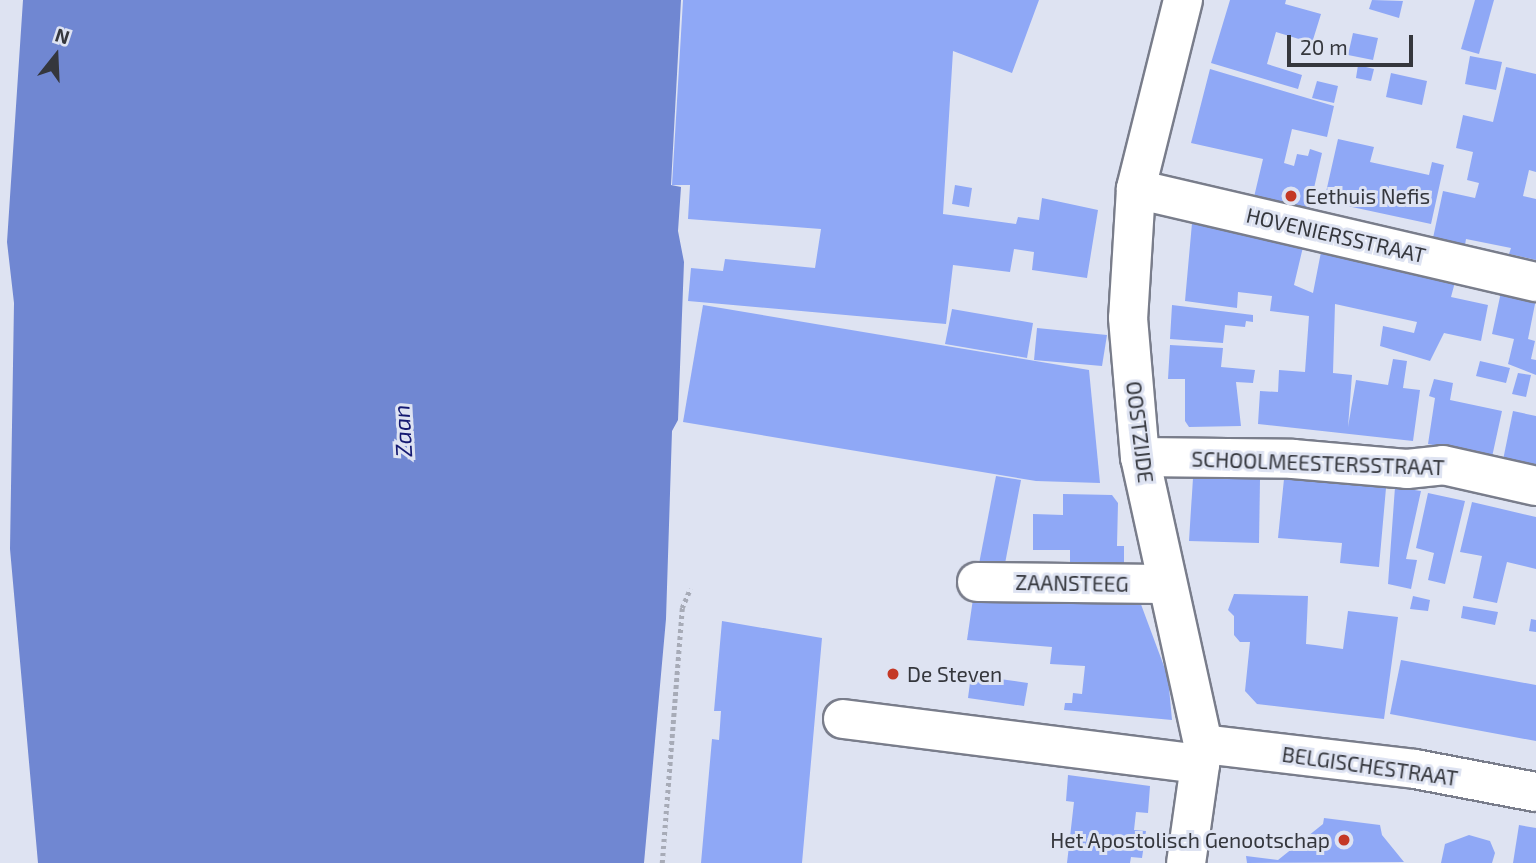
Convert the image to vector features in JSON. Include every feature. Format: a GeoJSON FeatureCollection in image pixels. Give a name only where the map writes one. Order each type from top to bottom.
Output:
{"type":"FeatureCollection","features":[{"type":"Feature","properties":{"kind":"street","name":"OOSTZIJDE"},"geometry":{"type":"LineString","coordinates":[[1183,0],[1136,189],[1128,318],[1140,457],[1202,754],[1186,863]]}},
{"type":"Feature","properties":{"kind":"street","name":"HOVENIERSSTRAAT"},"geometry":{"type":"LineString","coordinates":[[1136,189],[1536,282]]}},
{"type":"Feature","properties":{"kind":"street","name":"SCHOOLMEESTERSSTRAAT"},"geometry":{"type":"LineString","coordinates":[[1140,457],[1293,459],[1407,469],[1443,466],[1536,486]]}},
{"type":"Feature","properties":{"kind":"street","name":"ZAANSTEEG"},"geometry":{"type":"LineString","coordinates":[[977,582],[1167,584]]}},
{"type":"Feature","properties":{"kind":"street"},"geometry":{"type":"LineString","coordinates":[[843,719],[1202,754]]}},
{"type":"Feature","properties":{"kind":"street","name":"BELGISCHESTRAAT"},"geometry":{"type":"LineString","coordinates":[[1202,754],[1415,769],[1536,792]]}},
{"type":"Feature","properties":{"kind":"path"},"geometry":{"type":"LineString","coordinates":[[662,863],[682,608],[690,589]]}},
{"type":"Feature","properties":{"kind":"water","name":"Zaan"},"geometry":{"type":"Polygon","coordinates":[[[23,0],[681,0],[671,185],[681,187],[678,231],[684,262],[678,420],[672,431],[666,619],[644,863],[38,863],[10,549],[14,303],[7,242],[23,0]]]}},
{"type":"Feature","properties":{"kind":"building"},"geometry":{"type":"Polygon","coordinates":[[[683,0],[1039,0],[1012,73],[953,51],[943,214],[1016,224],[1018,217],[1039,220],[1042,198],[1098,210],[1087,278],[1032,270],[1034,252],[1014,249],[1010,272],[953,265],[946,324],[688,301],[691,268],[723,271],[725,259],[815,268],[821,229],[688,219],[690,185],[672,185],[683,0]]]}},
{"type":"Feature","properties":{"kind":"building"},"geometry":{"type":"Polygon","coordinates":[[[1230,0],[1286,0],[1285,4],[1321,14],[1312,43],[1276,32],[1267,64],[1302,75],[1298,89],[1211,63],[1230,0]]]}},
{"type":"Feature","properties":{"kind":"building"},"geometry":{"type":"Polygon","coordinates":[[[1372,0],[1403,1],[1399,18],[1369,9],[1372,0]]]}},
{"type":"Feature","properties":{"kind":"building"},"geometry":{"type":"Polygon","coordinates":[[[1475,0],[1494,0],[1479,54],[1461,49],[1475,0]]]}},
{"type":"Feature","properties":{"kind":"building"},"geometry":{"type":"Polygon","coordinates":[[[1353,33],[1378,38],[1373,60],[1348,55],[1353,33]]]}},
{"type":"Feature","properties":{"kind":"building"},"geometry":{"type":"Polygon","coordinates":[[[1470,56],[1502,62],[1496,90],[1465,84],[1470,56]]]}},
{"type":"Feature","properties":{"kind":"building"},"geometry":{"type":"Polygon","coordinates":[[[1358,65],[1374,69],[1371,81],[1356,78],[1358,65]]]}},
{"type":"Feature","properties":{"kind":"building"},"geometry":{"type":"Polygon","coordinates":[[[1506,67],[1536,74],[1536,172],[1529,170],[1523,196],[1536,199],[1536,260],[1509,254],[1511,248],[1466,239],[1465,245],[1433,238],[1443,191],[1475,198],[1479,183],[1467,180],[1473,152],[1456,148],[1463,115],[1493,122],[1506,67]]]}},
{"type":"Feature","properties":{"kind":"building"},"geometry":{"type":"Polygon","coordinates":[[[1210,69],[1334,106],[1327,137],[1292,129],[1284,163],[1294,166],[1297,154],[1308,156],[1310,149],[1322,153],[1309,210],[1254,197],[1263,159],[1191,143],[1210,69]]]}},
{"type":"Feature","properties":{"kind":"building"},"geometry":{"type":"Polygon","coordinates":[[[1391,73],[1427,81],[1422,105],[1386,97],[1391,73]]]}},
{"type":"Feature","properties":{"kind":"building"},"geometry":{"type":"Polygon","coordinates":[[[1317,81],[1338,86],[1334,103],[1312,98],[1317,81]]]}},
{"type":"Feature","properties":{"kind":"building"},"geometry":{"type":"Polygon","coordinates":[[[1338,139],[1374,147],[1370,162],[1429,175],[1432,162],[1444,165],[1431,224],[1324,201],[1338,139]]]}},
{"type":"Feature","properties":{"kind":"building"},"geometry":{"type":"Polygon","coordinates":[[[955,185],[972,188],[969,207],[952,204],[955,185]]]}},
{"type":"Feature","properties":{"kind":"building"},"geometry":{"type":"Polygon","coordinates":[[[1192,223],[1303,247],[1294,285],[1313,293],[1321,252],[1455,282],[1451,297],[1488,305],[1481,341],[1444,333],[1430,361],[1380,346],[1383,326],[1414,333],[1417,322],[1335,304],[1333,373],[1352,375],[1348,427],[1356,380],[1388,385],[1393,359],[1407,361],[1403,388],[1420,390],[1413,441],[1258,424],[1260,391],[1278,392],[1279,370],[1305,372],[1309,316],[1270,311],[1272,296],[1238,292],[1237,308],[1185,301],[1192,223]]]}},
{"type":"Feature","properties":{"kind":"building"},"geometry":{"type":"Polygon","coordinates":[[[1501,292],[1536,299],[1528,339],[1535,341],[1531,359],[1536,360],[1536,375],[1508,364],[1514,339],[1492,334],[1501,292]]]}},
{"type":"Feature","properties":{"kind":"building"},"geometry":{"type":"Polygon","coordinates":[[[703,305],[1089,370],[1100,483],[1036,481],[683,422],[703,305]]]}},
{"type":"Feature","properties":{"kind":"building"},"geometry":{"type":"Polygon","coordinates":[[[1172,305],[1253,315],[1253,322],[1246,321],[1245,327],[1225,325],[1223,343],[1170,339],[1172,305]]]}},
{"type":"Feature","properties":{"kind":"building"},"geometry":{"type":"Polygon","coordinates":[[[952,309],[1033,323],[1027,358],[945,344],[952,309]]]}},
{"type":"Feature","properties":{"kind":"building"},"geometry":{"type":"Polygon","coordinates":[[[1037,328],[1107,335],[1102,366],[1034,360],[1037,328]]]}},
{"type":"Feature","properties":{"kind":"building"},"geometry":{"type":"Polygon","coordinates":[[[1170,345],[1223,348],[1221,367],[1255,370],[1253,383],[1236,382],[1241,426],[1189,427],[1185,421],[1185,379],[1168,379],[1170,345]]]}},
{"type":"Feature","properties":{"kind":"building"},"geometry":{"type":"Polygon","coordinates":[[[1480,361],[1510,368],[1506,383],[1476,376],[1480,361]]]}},
{"type":"Feature","properties":{"kind":"building"},"geometry":{"type":"Polygon","coordinates":[[[1518,373],[1531,375],[1526,397],[1512,394],[1518,373]]]}},
{"type":"Feature","properties":{"kind":"building"},"geometry":{"type":"Polygon","coordinates":[[[1434,379],[1453,383],[1450,400],[1502,411],[1492,457],[1428,444],[1435,398],[1429,396],[1434,379]]]}},
{"type":"Feature","properties":{"kind":"building"},"geometry":{"type":"Polygon","coordinates":[[[1513,411],[1536,416],[1536,467],[1503,460],[1513,411]]]}},
{"type":"Feature","properties":{"kind":"building"},"geometry":{"type":"Polygon","coordinates":[[[996,476],[1021,480],[1003,574],[978,569],[996,476]]]}},
{"type":"Feature","properties":{"kind":"building"},"geometry":{"type":"Polygon","coordinates":[[[1193,478],[1260,479],[1259,543],[1189,541],[1193,478]]]}},
{"type":"Feature","properties":{"kind":"building"},"geometry":{"type":"Polygon","coordinates":[[[1284,479],[1386,488],[1379,567],[1340,563],[1342,543],[1278,538],[1284,479]]]}},
{"type":"Feature","properties":{"kind":"building"},"geometry":{"type":"Polygon","coordinates":[[[1395,487],[1421,491],[1406,559],[1417,560],[1411,589],[1388,584],[1395,487]]]}},
{"type":"Feature","properties":{"kind":"building"},"geometry":{"type":"Polygon","coordinates":[[[1428,493],[1465,501],[1445,584],[1428,580],[1434,553],[1416,548],[1428,493]]]}},
{"type":"Feature","properties":{"kind":"building"},"geometry":{"type":"Polygon","coordinates":[[[1063,494],[1112,495],[1118,503],[1117,546],[1124,546],[1124,573],[1070,571],[1070,550],[1033,550],[1033,514],[1063,515],[1063,494]]]}},
{"type":"Feature","properties":{"kind":"building"},"geometry":{"type":"Polygon","coordinates":[[[1472,502],[1536,517],[1536,569],[1507,562],[1497,603],[1473,598],[1482,556],[1460,552],[1472,502]]]}},
{"type":"Feature","properties":{"kind":"building"},"geometry":{"type":"Polygon","coordinates":[[[974,592],[1139,599],[1168,677],[1172,720],[1064,710],[1065,703],[1072,703],[1073,693],[1082,694],[1085,666],[1050,664],[1052,647],[967,640],[974,592]]]}},
{"type":"Feature","properties":{"kind":"building"},"geometry":{"type":"Polygon","coordinates":[[[1234,594],[1308,596],[1306,644],[1343,649],[1348,611],[1398,617],[1384,719],[1257,704],[1245,691],[1250,642],[1240,642],[1234,635],[1234,616],[1228,610],[1234,594]]]}},
{"type":"Feature","properties":{"kind":"building"},"geometry":{"type":"Polygon","coordinates":[[[1413,596],[1430,600],[1428,611],[1410,609],[1413,596]]]}},
{"type":"Feature","properties":{"kind":"building"},"geometry":{"type":"Polygon","coordinates":[[[1463,606],[1498,612],[1495,625],[1461,618],[1463,606]]]}},
{"type":"Feature","properties":{"kind":"building"},"geometry":{"type":"Polygon","coordinates":[[[1531,619],[1536,620],[1536,632],[1529,631],[1531,619]]]}},
{"type":"Feature","properties":{"kind":"building"},"geometry":{"type":"Polygon","coordinates":[[[722,621],[822,638],[802,863],[701,863],[712,739],[719,740],[721,711],[714,711],[722,621]]]}},
{"type":"Feature","properties":{"kind":"building"},"geometry":{"type":"Polygon","coordinates":[[[1401,660],[1536,685],[1536,741],[1390,714],[1401,660]]]}},
{"type":"Feature","properties":{"kind":"building"},"geometry":{"type":"Polygon","coordinates":[[[971,675],[1028,683],[1024,706],[968,698],[971,675]]]}},
{"type":"Feature","properties":{"kind":"building"},"geometry":{"type":"Polygon","coordinates":[[[1068,775],[1150,786],[1148,813],[1136,812],[1134,830],[1146,831],[1142,858],[1131,857],[1130,863],[1067,863],[1074,802],[1066,801],[1068,775]]]}},
{"type":"Feature","properties":{"kind":"building","name":"Het Apostolisch Genootschap"},"geometry":{"type":"Polygon","coordinates":[[[1324,818],[1380,825],[1382,835],[1404,862],[1247,863],[1246,856],[1278,860],[1323,824],[1324,818]]]}},
{"type":"Feature","properties":{"kind":"building"},"geometry":{"type":"Polygon","coordinates":[[[1519,825],[1536,828],[1536,863],[1513,863],[1519,825]]]}},
{"type":"Feature","properties":{"kind":"building"},"geometry":{"type":"Polygon","coordinates":[[[1469,835],[1490,841],[1495,853],[1492,863],[1441,863],[1445,844],[1469,835]]]}},
{"type":"Feature","properties":{"kind":"place","name":"Eethuis Nefis"},"geometry":{"type":"Point","coordinates":[1291,196]}},
{"type":"Feature","properties":{"kind":"place","name":"De Steven"},"geometry":{"type":"Point","coordinates":[893,674]}},
{"type":"Feature","properties":{"kind":"place","name":"Het Apostolisch Genootschap"},"geometry":{"type":"Point","coordinates":[1344,840]}}]}
